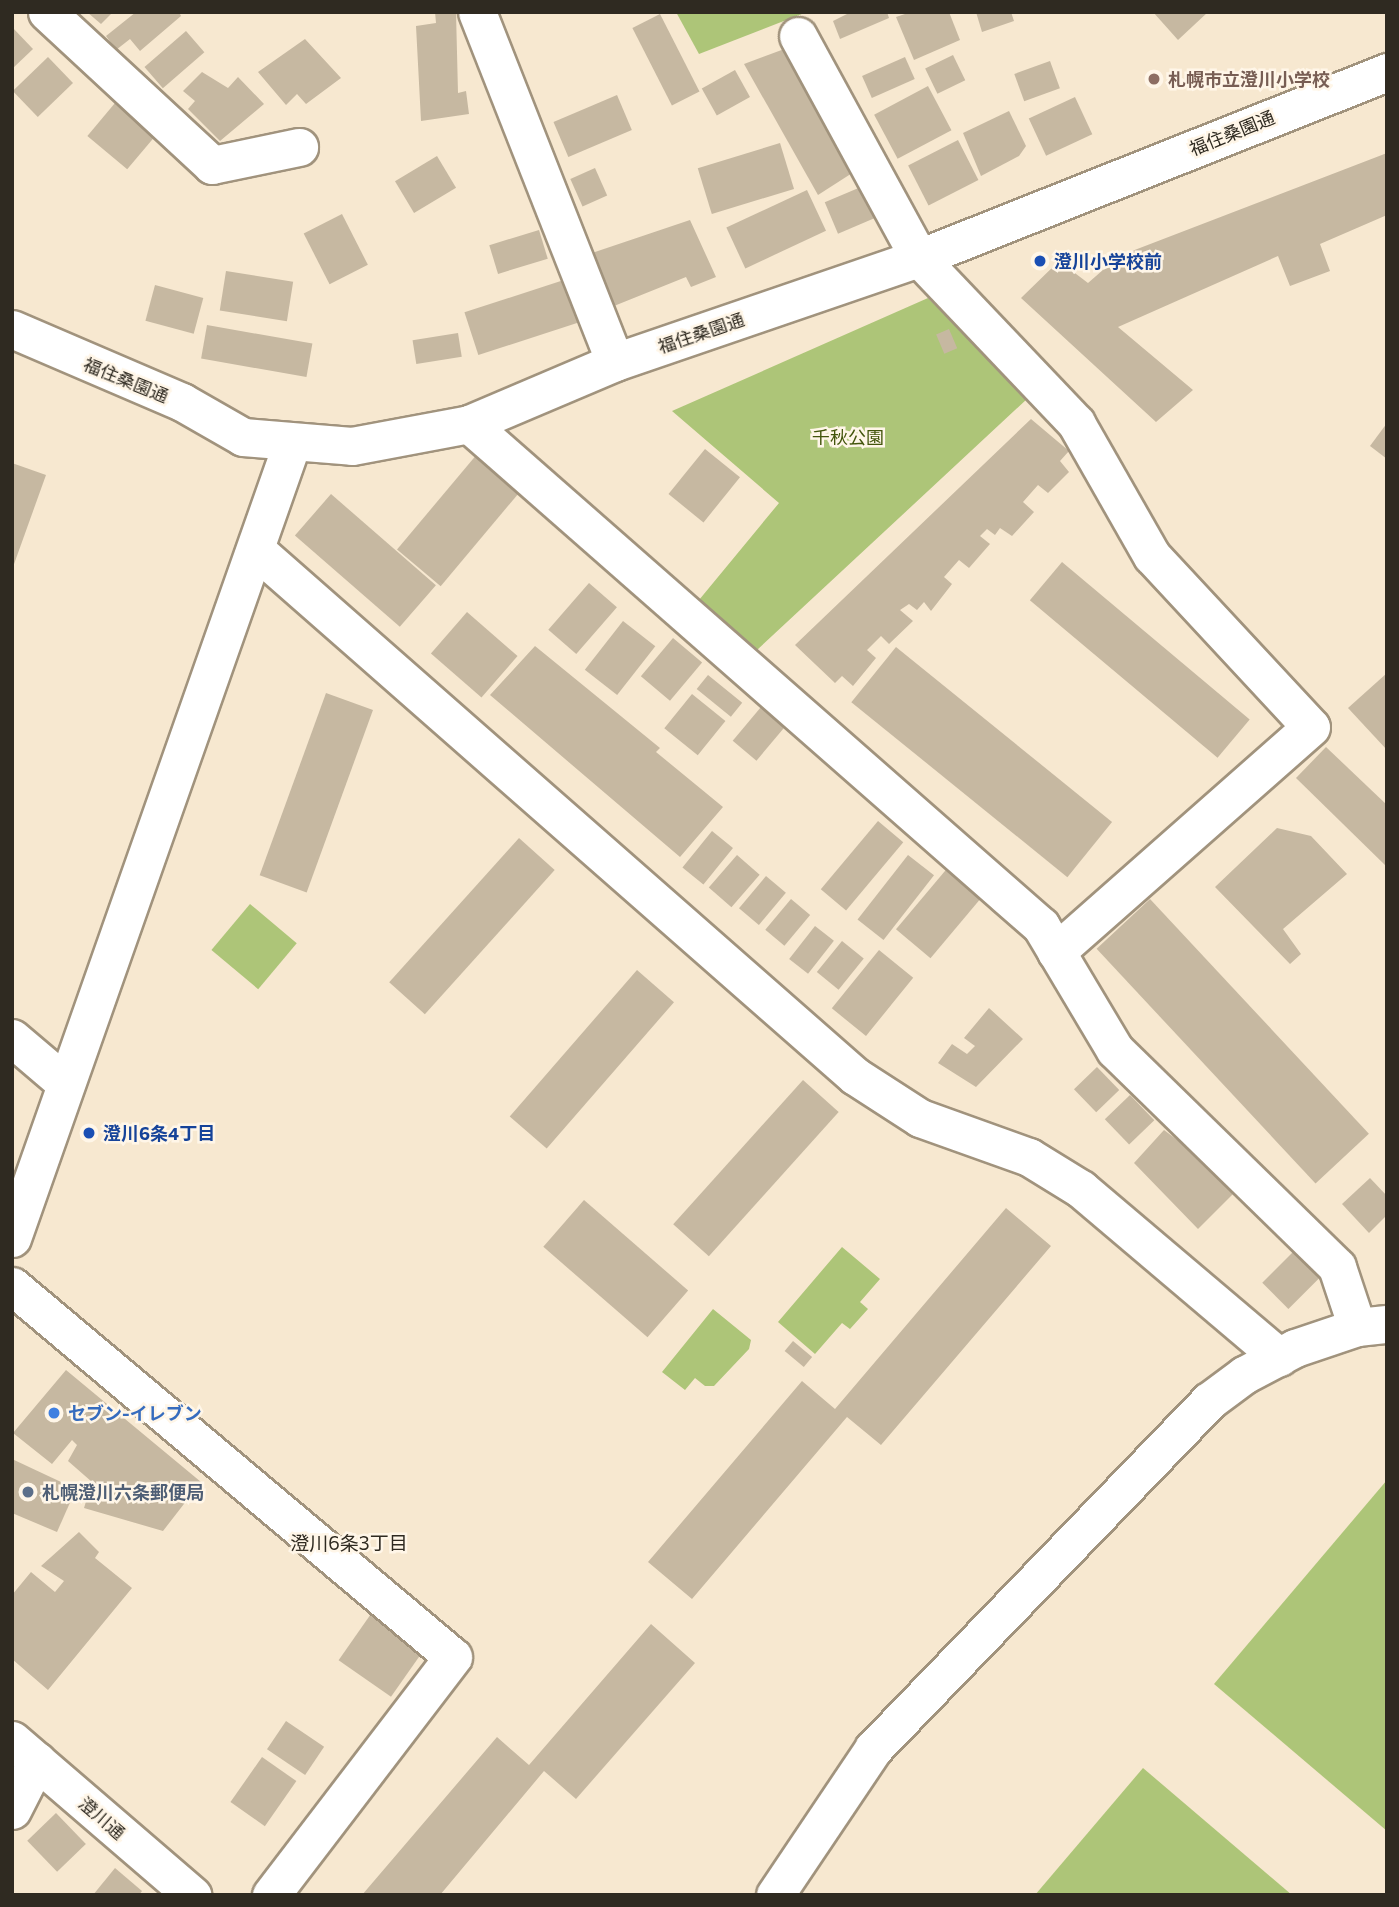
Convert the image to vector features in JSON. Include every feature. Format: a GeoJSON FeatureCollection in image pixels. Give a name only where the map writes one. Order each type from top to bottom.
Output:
{"type":"FeatureCollection","features":[{"type":"Feature","properties":{"kind":"street"},"geometry":{"type":"LineString","coordinates":[[47,12],[212,165],[299,147]]}},
{"type":"Feature","properties":{"kind":"street"},"geometry":{"type":"LineString","coordinates":[[477,12],[615,362]]}},
{"type":"Feature","properties":{"kind":"street"},"geometry":{"type":"LineString","coordinates":[[798,36],[919,258],[1076,423],[1152,556],[1311,727],[1056,952]]}},
{"type":"Feature","properties":{"kind":"street","name":"福住桑園通"},"geometry":{"type":"LineString","coordinates":[[12,329],[182,402],[243,437],[352,446],[469,424],[615,362],[919,258],[1387,72]]}},
{"type":"Feature","properties":{"kind":"street"},"geometry":{"type":"LineString","coordinates":[[469,424],[1041,926],[1115,1050],[1338,1267],[1372,1325],[1279,1357],[1244,1375],[1209,1401],[873,1749],[775,1895]]}},
{"type":"Feature","properties":{"kind":"street"},"geometry":{"type":"LineString","coordinates":[[12,1237],[292,443]]}},
{"type":"Feature","properties":{"kind":"street"},"geometry":{"type":"LineString","coordinates":[[256,550],[855,1076],[920,1118],[1029,1157],[1081,1189],[1279,1357]]}},
{"type":"Feature","properties":{"kind":"street"},"geometry":{"type":"LineString","coordinates":[[12,1038],[65,1083]]}},
{"type":"Feature","properties":{"kind":"street"},"geometry":{"type":"LineString","coordinates":[[12,1286],[453,1657],[271,1895]]}},
{"type":"Feature","properties":{"kind":"street"},"geometry":{"type":"LineString","coordinates":[[12,1810],[25,1751]]}},
{"type":"Feature","properties":{"kind":"street","name":"澄川通"},"geometry":{"type":"LineString","coordinates":[[25,1751],[192,1895]]}},
{"type":"Feature","properties":{"kind":"green space"},"geometry":{"type":"Polygon","coordinates":[[[676,12],[807,12],[699,54],[676,12]]]}},
{"type":"Feature","properties":{"kind":"green space","name":"千秋公園"},"geometry":{"type":"Polygon","coordinates":[[[928,298],[1027,399],[757,650],[699,600],[779,503],[672,411],[928,298]]]}},
{"type":"Feature","properties":{"kind":"green space"},"geometry":{"type":"Polygon","coordinates":[[[250,904],[297,943],[258,989],[211,950],[250,904]]]}},
{"type":"Feature","properties":{"kind":"green space"},"geometry":{"type":"Polygon","coordinates":[[[842,1247],[880,1279],[860,1302],[868,1309],[850,1329],[842,1323],[815,1354],[778,1322],[842,1247]]]}},
{"type":"Feature","properties":{"kind":"green space"},"geometry":{"type":"Polygon","coordinates":[[[713,1309],[751,1340],[749,1349],[714,1386],[705,1386],[695,1378],[685,1390],[662,1372],[713,1309]]]}},
{"type":"Feature","properties":{"kind":"green space"},"geometry":{"type":"Polygon","coordinates":[[[1387,1480],[1387,1831],[1214,1684],[1387,1480]]]}},
{"type":"Feature","properties":{"kind":"green space"},"geometry":{"type":"Polygon","coordinates":[[[1143,1768],[1292,1895],[1035,1895],[1143,1768]]]}},
{"type":"Feature","properties":{"kind":"building"},"geometry":{"type":"Polygon","coordinates":[[[87,12],[113,12],[101,24],[87,12]]]}},
{"type":"Feature","properties":{"kind":"building"},"geometry":{"type":"Polygon","coordinates":[[[136,12],[179,12],[181,16],[140,51],[130,39],[116,50],[106,36],[136,12]]]}},
{"type":"Feature","properties":{"kind":"building"},"geometry":{"type":"Polygon","coordinates":[[[435,12],[456,12],[458,93],[466,91],[469,114],[421,121],[416,26],[436,23],[435,12]]]}},
{"type":"Feature","properties":{"kind":"building"},"geometry":{"type":"Polygon","coordinates":[[[851,12],[887,12],[889,18],[840,39],[833,21],[851,12]]]}},
{"type":"Feature","properties":{"kind":"building"},"geometry":{"type":"Polygon","coordinates":[[[911,12],[949,12],[960,40],[914,60],[896,17],[911,12]]]}},
{"type":"Feature","properties":{"kind":"building"},"geometry":{"type":"Polygon","coordinates":[[[976,12],[1011,12],[1014,21],[982,32],[976,12]]]}},
{"type":"Feature","properties":{"kind":"building"},"geometry":{"type":"Polygon","coordinates":[[[1153,12],[1208,12],[1178,40],[1153,12]]]}},
{"type":"Feature","properties":{"kind":"building"},"geometry":{"type":"Polygon","coordinates":[[[660,14],[699,92],[672,106],[632,28],[660,14]]]}},
{"type":"Feature","properties":{"kind":"building"},"geometry":{"type":"Polygon","coordinates":[[[12,27],[33,49],[12,69],[12,27]]]}},
{"type":"Feature","properties":{"kind":"building"},"geometry":{"type":"Polygon","coordinates":[[[186,31],[204,52],[163,88],[144,67],[186,31]]]}},
{"type":"Feature","properties":{"kind":"building"},"geometry":{"type":"Polygon","coordinates":[[[305,39],[341,78],[306,104],[297,94],[286,105],[258,72],[305,39]]]}},
{"type":"Feature","properties":{"kind":"building"},"geometry":{"type":"Polygon","coordinates":[[[787,48],[860,168],[818,195],[744,64],[787,48]]]}},
{"type":"Feature","properties":{"kind":"building"},"geometry":{"type":"Polygon","coordinates":[[[953,55],[965,80],[937,94],[925,69],[953,55]]]}},
{"type":"Feature","properties":{"kind":"building"},"geometry":{"type":"Polygon","coordinates":[[[48,57],[73,83],[38,117],[13,91],[48,57]]]}},
{"type":"Feature","properties":{"kind":"building"},"geometry":{"type":"Polygon","coordinates":[[[905,57],[915,79],[872,98],[862,76],[905,57]]]}},
{"type":"Feature","properties":{"kind":"building"},"geometry":{"type":"Polygon","coordinates":[[[1050,61],[1060,88],[1024,101],[1014,74],[1050,61]]]}},
{"type":"Feature","properties":{"kind":"building"},"geometry":{"type":"Polygon","coordinates":[[[735,70],[750,97],[717,116],[702,88],[735,70]]]}},
{"type":"Feature","properties":{"kind":"building"},"geometry":{"type":"Polygon","coordinates":[[[202,72],[228,88],[238,77],[264,104],[220,141],[188,109],[195,101],[183,91],[202,72]]]}},
{"type":"Feature","properties":{"kind":"building"},"geometry":{"type":"Polygon","coordinates":[[[928,86],[951,130],[898,159],[874,115],[928,86]]]}},
{"type":"Feature","properties":{"kind":"building"},"geometry":{"type":"Polygon","coordinates":[[[617,95],[632,130],[568,157],[553,122],[617,95]]]}},
{"type":"Feature","properties":{"kind":"building"},"geometry":{"type":"Polygon","coordinates":[[[1075,97],[1092,134],[1046,156],[1029,119],[1075,97]]]}},
{"type":"Feature","properties":{"kind":"building"},"geometry":{"type":"Polygon","coordinates":[[[115,103],[155,136],[127,169],[87,136],[115,103]]]}},
{"type":"Feature","properties":{"kind":"building"},"geometry":{"type":"Polygon","coordinates":[[[1009,111],[1026,146],[1019,156],[981,176],[963,133],[1009,111]]]}},
{"type":"Feature","properties":{"kind":"building"},"geometry":{"type":"Polygon","coordinates":[[[958,140],[978,180],[929,206],[908,165],[958,140]]]}},
{"type":"Feature","properties":{"kind":"building"},"geometry":{"type":"Polygon","coordinates":[[[780,143],[794,189],[712,214],[698,168],[780,143]]]}},
{"type":"Feature","properties":{"kind":"building"},"geometry":{"type":"Polygon","coordinates":[[[1387,153],[1387,215],[1320,244],[1330,271],[1290,286],[1278,256],[1118,327],[1193,390],[1156,422],[1021,298],[1059,261],[1088,283],[1119,256],[1387,153]]]}},
{"type":"Feature","properties":{"kind":"building"},"geometry":{"type":"Polygon","coordinates":[[[437,156],[456,188],[414,213],[395,181],[437,156]]]}},
{"type":"Feature","properties":{"kind":"building"},"geometry":{"type":"Polygon","coordinates":[[[595,168],[607,195],[583,206],[570,179],[595,168]]]}},
{"type":"Feature","properties":{"kind":"building"},"geometry":{"type":"Polygon","coordinates":[[[868,184],[881,215],[838,234],[825,202],[868,184]]]}},
{"type":"Feature","properties":{"kind":"building"},"geometry":{"type":"Polygon","coordinates":[[[807,190],[826,231],[745,268],[726,228],[807,190]]]}},
{"type":"Feature","properties":{"kind":"building"},"geometry":{"type":"Polygon","coordinates":[[[342,214],[368,265],[330,284],[304,234],[342,214]]]}},
{"type":"Feature","properties":{"kind":"building"},"geometry":{"type":"Polygon","coordinates":[[[690,220],[716,277],[691,287],[686,277],[614,306],[592,253],[690,220]]]}},
{"type":"Feature","properties":{"kind":"building"},"geometry":{"type":"Polygon","coordinates":[[[539,230],[548,259],[498,274],[489,245],[539,230]]]}},
{"type":"Feature","properties":{"kind":"building"},"geometry":{"type":"Polygon","coordinates":[[[226,271],[293,282],[287,321],[220,311],[226,271]]]}},
{"type":"Feature","properties":{"kind":"building"},"geometry":{"type":"Polygon","coordinates":[[[570,278],[584,321],[478,355],[464,312],[570,278]]]}},
{"type":"Feature","properties":{"kind":"building"},"geometry":{"type":"Polygon","coordinates":[[[155,285],[203,298],[194,334],[145,321],[155,285]]]}},
{"type":"Feature","properties":{"kind":"building"},"geometry":{"type":"Polygon","coordinates":[[[207,325],[312,344],[306,377],[201,358],[207,325]]]}},
{"type":"Feature","properties":{"kind":"building"},"geometry":{"type":"Polygon","coordinates":[[[949,329],[957,348],[944,354],[936,334],[949,329]]]}},
{"type":"Feature","properties":{"kind":"building"},"geometry":{"type":"Polygon","coordinates":[[[458,333],[462,357],[416,364],[413,340],[458,333]]]}},
{"type":"Feature","properties":{"kind":"building"},"geometry":{"type":"Polygon","coordinates":[[[1031,419],[1069,451],[1060,461],[1069,472],[1048,493],[1038,485],[1023,502],[1034,512],[1012,536],[1000,528],[995,535],[987,529],[980,536],[990,544],[969,568],[959,560],[944,577],[952,584],[931,611],[924,602],[917,610],[909,604],[900,610],[913,621],[889,644],[881,636],[867,650],[876,658],[853,686],[842,676],[835,683],[795,645],[1031,419]]]}},
{"type":"Feature","properties":{"kind":"building"},"geometry":{"type":"Polygon","coordinates":[[[1387,423],[1387,459],[1370,446],[1387,423]]]}},
{"type":"Feature","properties":{"kind":"building"},"geometry":{"type":"Polygon","coordinates":[[[705,449],[740,477],[703,522],[668,494],[705,449]]]}},
{"type":"Feature","properties":{"kind":"building"},"geometry":{"type":"Polygon","coordinates":[[[478,453],[522,490],[441,586],[397,550],[478,453]]]}},
{"type":"Feature","properties":{"kind":"building"},"geometry":{"type":"Polygon","coordinates":[[[12,463],[46,475],[13,567],[12,567],[12,463]]]}},
{"type":"Feature","properties":{"kind":"building"},"geometry":{"type":"Polygon","coordinates":[[[331,494],[436,585],[400,627],[295,536],[331,494]]]}},
{"type":"Feature","properties":{"kind":"building"},"geometry":{"type":"Polygon","coordinates":[[[1062,562],[1250,719],[1218,758],[1030,600],[1062,562]]]}},
{"type":"Feature","properties":{"kind":"building"},"geometry":{"type":"Polygon","coordinates":[[[589,583],[617,607],[576,654],[548,630],[589,583]]]}},
{"type":"Feature","properties":{"kind":"building"},"geometry":{"type":"Polygon","coordinates":[[[467,612],[518,656],[481,697],[431,654],[467,612]]]}},
{"type":"Feature","properties":{"kind":"building"},"geometry":{"type":"Polygon","coordinates":[[[623,621],[655,646],[617,695],[585,670],[623,621]]]}},
{"type":"Feature","properties":{"kind":"building"},"geometry":{"type":"Polygon","coordinates":[[[673,638],[702,662],[670,701],[641,676],[673,638]]]}},
{"type":"Feature","properties":{"kind":"building"},"geometry":{"type":"Polygon","coordinates":[[[535,646],[660,748],[656,752],[723,807],[680,857],[490,695],[535,646]]]}},
{"type":"Feature","properties":{"kind":"building"},"geometry":{"type":"Polygon","coordinates":[[[896,647],[1112,822],[1067,877],[851,702],[896,647]]]}},
{"type":"Feature","properties":{"kind":"building"},"geometry":{"type":"Polygon","coordinates":[[[1387,673],[1387,750],[1348,708],[1387,673]]]}},
{"type":"Feature","properties":{"kind":"building"},"geometry":{"type":"Polygon","coordinates":[[[708,675],[742,703],[731,717],[697,689],[708,675]]]}},
{"type":"Feature","properties":{"kind":"building"},"geometry":{"type":"Polygon","coordinates":[[[326,693],[373,710],[307,892],[260,875],[326,693]]]}},
{"type":"Feature","properties":{"kind":"building"},"geometry":{"type":"Polygon","coordinates":[[[692,694],[725,721],[698,755],[664,728],[692,694]]]}},
{"type":"Feature","properties":{"kind":"building"},"geometry":{"type":"Polygon","coordinates":[[[761,707],[785,727],[756,761],[733,741],[761,707]]]}},
{"type":"Feature","properties":{"kind":"building"},"geometry":{"type":"Polygon","coordinates":[[[1326,747],[1387,805],[1387,867],[1296,778],[1326,747]]]}},
{"type":"Feature","properties":{"kind":"building"},"geometry":{"type":"Polygon","coordinates":[[[878,821],[903,842],[846,910],[821,889],[878,821]]]}},
{"type":"Feature","properties":{"kind":"building"},"geometry":{"type":"Polygon","coordinates":[[[1277,828],[1311,836],[1347,874],[1283,929],[1301,954],[1290,964],[1215,887],[1277,828]]]}},
{"type":"Feature","properties":{"kind":"building"},"geometry":{"type":"Polygon","coordinates":[[[712,831],[733,848],[703,885],[682,868],[712,831]]]}},
{"type":"Feature","properties":{"kind":"building"},"geometry":{"type":"Polygon","coordinates":[[[519,838],[555,870],[425,1014],[389,982],[519,838]]]}},
{"type":"Feature","properties":{"kind":"building"},"geometry":{"type":"Polygon","coordinates":[[[737,855],[760,875],[731,907],[709,887],[737,855]]]}},
{"type":"Feature","properties":{"kind":"building"},"geometry":{"type":"Polygon","coordinates":[[[908,855],[934,875],[884,940],[858,920],[908,855]]]}},
{"type":"Feature","properties":{"kind":"building"},"geometry":{"type":"Polygon","coordinates":[[[950,865],[984,894],[930,958],[896,929],[950,865]]]}},
{"type":"Feature","properties":{"kind":"building"},"geometry":{"type":"Polygon","coordinates":[[[766,876],[786,893],[759,925],[739,908],[766,876]]]}},
{"type":"Feature","properties":{"kind":"building"},"geometry":{"type":"Polygon","coordinates":[[[791,899],[810,915],[784,946],[765,930],[791,899]]]}},
{"type":"Feature","properties":{"kind":"building"},"geometry":{"type":"Polygon","coordinates":[[[1150,899],[1369,1134],[1316,1184],[1097,949],[1150,899]]]}},
{"type":"Feature","properties":{"kind":"building"},"geometry":{"type":"Polygon","coordinates":[[[815,926],[834,941],[808,974],[789,959],[815,926]]]}},
{"type":"Feature","properties":{"kind":"building"},"geometry":{"type":"Polygon","coordinates":[[[842,941],[864,959],[839,990],[817,972],[842,941]]]}},
{"type":"Feature","properties":{"kind":"building"},"geometry":{"type":"Polygon","coordinates":[[[879,950],[913,978],[866,1036],[832,1008],[879,950]]]}},
{"type":"Feature","properties":{"kind":"building"},"geometry":{"type":"Polygon","coordinates":[[[637,970],[674,1002],[547,1149],[510,1116],[637,970]]]}},
{"type":"Feature","properties":{"kind":"building"},"geometry":{"type":"Polygon","coordinates":[[[989,1008],[1023,1039],[976,1087],[938,1063],[952,1044],[967,1054],[975,1046],[964,1038],[989,1008]]]}},
{"type":"Feature","properties":{"kind":"building"},"geometry":{"type":"Polygon","coordinates":[[[1097,1067],[1119,1090],[1096,1112],[1074,1089],[1097,1067]]]}},
{"type":"Feature","properties":{"kind":"building"},"geometry":{"type":"Polygon","coordinates":[[[803,1080],[839,1112],[709,1256],[673,1224],[803,1080]]]}},
{"type":"Feature","properties":{"kind":"building"},"geometry":{"type":"Polygon","coordinates":[[[1130,1095],[1154,1120],[1129,1144],[1105,1119],[1130,1095]]]}},
{"type":"Feature","properties":{"kind":"building"},"geometry":{"type":"Polygon","coordinates":[[[1164,1130],[1180,1142],[1186,1135],[1239,1188],[1198,1229],[1134,1163],[1164,1130]]]}},
{"type":"Feature","properties":{"kind":"building"},"geometry":{"type":"Polygon","coordinates":[[[1370,1178],[1387,1196],[1387,1215],[1369,1233],[1342,1204],[1370,1178]]]}},
{"type":"Feature","properties":{"kind":"building"},"geometry":{"type":"Polygon","coordinates":[[[584,1200],[688,1291],[647,1337],[543,1247],[584,1200]]]}},
{"type":"Feature","properties":{"kind":"building"},"geometry":{"type":"Polygon","coordinates":[[[1006,1208],[1051,1246],[881,1445],[847,1417],[692,1599],[648,1562],[802,1381],[835,1409],[1006,1208]]]}},
{"type":"Feature","properties":{"kind":"building"},"geometry":{"type":"Polygon","coordinates":[[[1299,1246],[1325,1272],[1288,1309],[1262,1283],[1299,1246]]]}},
{"type":"Feature","properties":{"kind":"building"},"geometry":{"type":"Polygon","coordinates":[[[793,1341],[812,1357],[804,1367],[785,1351],[793,1341]]]}},
{"type":"Feature","properties":{"kind":"building"},"geometry":{"type":"Polygon","coordinates":[[[66,1370],[201,1482],[163,1531],[84,1508],[92,1482],[68,1461],[77,1445],[72,1440],[52,1464],[13,1433],[66,1370]]]}},
{"type":"Feature","properties":{"kind":"building"},"geometry":{"type":"Polygon","coordinates":[[[12,1459],[76,1489],[57,1532],[12,1513],[12,1459]]]}},
{"type":"Feature","properties":{"kind":"building"},"geometry":{"type":"Polygon","coordinates":[[[79,1532],[99,1552],[95,1558],[132,1588],[48,1690],[12,1659],[12,1595],[31,1572],[55,1592],[64,1581],[41,1566],[79,1532]]]}},
{"type":"Feature","properties":{"kind":"building"},"geometry":{"type":"Polygon","coordinates":[[[373,1611],[425,1648],[391,1697],[339,1660],[373,1611]]]}},
{"type":"Feature","properties":{"kind":"building"},"geometry":{"type":"Polygon","coordinates":[[[651,1624],[695,1663],[576,1799],[544,1771],[440,1895],[362,1895],[497,1737],[529,1765],[651,1624]]]}},
{"type":"Feature","properties":{"kind":"building"},"geometry":{"type":"Polygon","coordinates":[[[286,1721],[324,1747],[305,1775],[267,1749],[286,1721]]]}},
{"type":"Feature","properties":{"kind":"building"},"geometry":{"type":"Polygon","coordinates":[[[262,1757],[296,1781],[265,1826],[230,1802],[262,1757]]]}},
{"type":"Feature","properties":{"kind":"building"},"geometry":{"type":"Polygon","coordinates":[[[56,1813],[86,1844],[57,1872],[27,1841],[56,1813]]]}},
{"type":"Feature","properties":{"kind":"building"},"geometry":{"type":"Polygon","coordinates":[[[115,1868],[142,1891],[139,1895],[93,1895],[115,1868]]]}},
{"type":"Feature","properties":{"kind":"place","name":"札幌市立澄川小学校"},"geometry":{"type":"Point","coordinates":[1154,79]}},
{"type":"Feature","properties":{"kind":"place","name":"澄川小学校前"},"geometry":{"type":"Point","coordinates":[1040,261]}},
{"type":"Feature","properties":{"kind":"place","name":"澄川6条4丁目"},"geometry":{"type":"Point","coordinates":[89,1133]}},
{"type":"Feature","properties":{"kind":"place","name":"セブン-イレブン"},"geometry":{"type":"Point","coordinates":[54,1413]}},
{"type":"Feature","properties":{"kind":"place","name":"札幌澄川六条郵便局"},"geometry":{"type":"Point","coordinates":[28,1492]}},
{"type":"Feature","properties":{"kind":"district","name":"澄川6条3丁目"},"geometry":{"type":"Point","coordinates":[349,1543]}}]}
